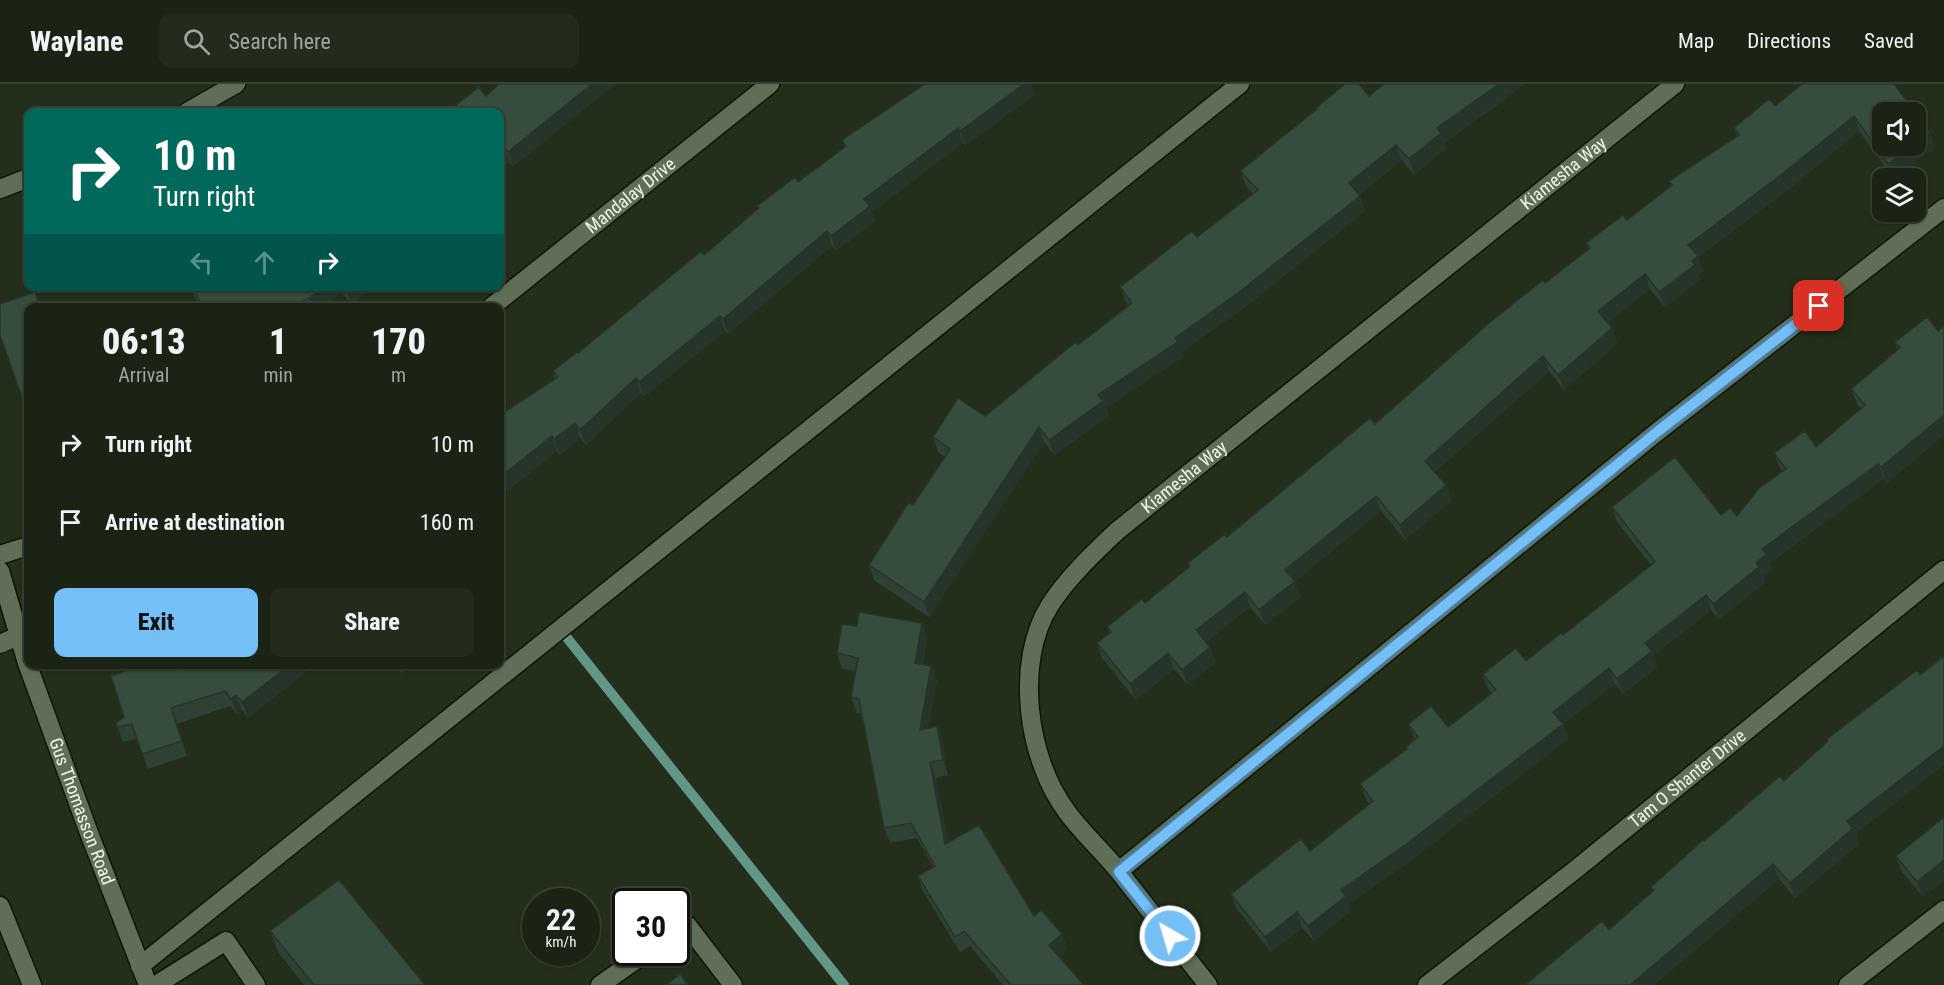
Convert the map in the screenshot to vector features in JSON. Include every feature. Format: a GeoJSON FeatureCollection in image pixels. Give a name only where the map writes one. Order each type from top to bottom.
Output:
{"type":"FeatureCollection","features":[{"type":"Feature","properties":{"kind":"street"},"geometry":{"type":"LineString","coordinates":[[194,108],[236,84]]}},
{"type":"Feature","properties":{"kind":"street","name":"Mandalay Drive"},"geometry":{"type":"LineString","coordinates":[[496,303],[770,84]]}},
{"type":"Feature","properties":{"kind":"street"},"geometry":{"type":"LineString","coordinates":[[140,966],[1239,84]]}},
{"type":"Feature","properties":{"kind":"street","name":"Kiamesha Way"},"geometry":{"type":"LineString","coordinates":[[1208,985],[1119,872],[1066,811],[1045,776],[1032,733],[1029,688],[1034,641],[1050,605],[1081,566],[1118,531],[1675,84]]}},
{"type":"Feature","properties":{"kind":"street"},"geometry":{"type":"LineString","coordinates":[[0,189],[24,180]]}},
{"type":"Feature","properties":{"kind":"street"},"geometry":{"type":"LineString","coordinates":[[1119,872],[1657,432],[1944,208]]}},
{"type":"Feature","properties":{"kind":"street"},"geometry":{"type":"LineString","coordinates":[[0,555],[24,547]]}},
{"type":"Feature","properties":{"kind":"street","name":"Tam O Shanter Drive"},"geometry":{"type":"LineString","coordinates":[[1427,985],[1575,870],[1944,570]]}},
{"type":"Feature","properties":{"kind":"street","name":"Gus Thomasson Road"},"geometry":{"type":"LineString","coordinates":[[0,571],[23,632]]}},
{"type":"Feature","properties":{"kind":"street"},"geometry":{"type":"LineString","coordinates":[[0,644],[23,632]]}},
{"type":"Feature","properties":{"kind":"street","name":"Gus Thomasson Road"},"geometry":{"type":"LineString","coordinates":[[35,669],[89,833],[148,985]]}},
{"type":"Feature","properties":{"kind":"street"},"geometry":{"type":"LineString","coordinates":[[0,906],[32,985]]}},
{"type":"Feature","properties":{"kind":"street"},"geometry":{"type":"LineString","coordinates":[[1848,985],[1944,910]]}},
{"type":"Feature","properties":{"kind":"street"},"geometry":{"type":"LineString","coordinates":[[690,929],[733,985]]}},
{"type":"Feature","properties":{"kind":"street"},"geometry":{"type":"LineString","coordinates":[[156,985],[226,941],[256,985]]}},
{"type":"Feature","properties":{"kind":"street"},"geometry":{"type":"LineString","coordinates":[[600,985],[627,966]]}},
{"type":"Feature","properties":{"kind":"building"},"geometry":{"type":"Polygon","coordinates":[[[499,84],[592,84],[508,152],[504,147],[504,108],[453,108],[479,87],[486,96],[499,84]]]}},
{"type":"Feature","properties":{"kind":"building"},"geometry":{"type":"Polygon","coordinates":[[[925,84],[1024,84],[960,131],[958,128],[864,199],[870,206],[831,236],[827,231],[723,319],[720,316],[639,382],[636,378],[580,430],[575,423],[554,439],[552,436],[504,474],[504,412],[558,377],[553,371],[701,251],[704,255],[759,208],[757,206],[795,177],[798,182],[846,146],[842,140],[925,84]]]}},
{"type":"Feature","properties":{"kind":"building"},"geometry":{"type":"Polygon","coordinates":[[[1345,84],[1359,84],[1369,96],[1384,84],[1499,84],[1437,128],[1441,133],[1409,159],[1396,145],[1349,183],[1360,196],[1238,293],[1175,338],[1178,342],[1098,395],[1103,401],[1049,440],[1039,427],[924,602],[869,565],[909,502],[913,505],[950,449],[933,437],[958,398],[985,416],[1076,342],[1078,345],[1132,303],[1120,287],[1192,231],[1197,237],[1258,190],[1240,171],[1345,84]]]}},
{"type":"Feature","properties":{"kind":"building"},"geometry":{"type":"Polygon","coordinates":[[[1802,84],[1894,84],[1908,102],[1872,102],[1872,141],[1854,116],[1688,245],[1698,256],[1692,261],[1695,265],[1659,292],[1645,274],[1598,311],[1612,328],[1558,375],[1543,356],[1425,461],[1446,485],[1400,525],[1376,496],[1285,570],[1295,581],[1259,610],[1245,592],[1196,630],[1210,647],[1182,670],[1168,653],[1130,684],[1097,643],[1111,632],[1107,627],[1142,599],[1145,603],[1190,566],[1188,563],[1225,534],[1227,537],[1370,418],[1375,424],[1489,323],[1543,280],[1545,283],[1590,248],[1586,243],[1623,215],[1627,220],[1672,185],[1669,181],[1739,135],[1734,128],[1769,99],[1775,106],[1802,84]]]}},
{"type":"Feature","properties":{"kind":"building"},"geometry":{"type":"Polygon","coordinates":[[[1882,156],[1899,156],[1888,164],[1882,156]]]}},
{"type":"Feature","properties":{"kind":"building"},"geometry":{"type":"Polygon","coordinates":[[[194,291],[318,291],[300,303],[200,303],[194,291]]]}},
{"type":"Feature","properties":{"kind":"building"},"geometry":{"type":"Polygon","coordinates":[[[35,292],[38,303],[24,303],[24,393],[21,394],[0,335],[0,304],[35,292]]]}},
{"type":"Feature","properties":{"kind":"building"},"geometry":{"type":"Polygon","coordinates":[[[1927,317],[1938,331],[1944,326],[1944,415],[1881,467],[1878,464],[1762,549],[1767,554],[1756,563],[1759,567],[1713,604],[1706,595],[1645,643],[1652,651],[1617,679],[1609,668],[1553,712],[1563,724],[1405,845],[1341,890],[1346,896],[1308,926],[1297,912],[1265,937],[1231,894],[1301,839],[1310,851],[1373,801],[1360,784],[1407,749],[1406,747],[1418,737],[1408,724],[1431,706],[1448,727],[1496,690],[1483,674],[1516,648],[1526,661],[1561,633],[1563,635],[1655,562],[1612,507],[1675,457],[1721,515],[1730,508],[1737,516],[1759,488],[1786,469],[1774,453],[1805,431],[1816,447],[1865,405],[1851,389],[1900,348],[1895,342],[1927,317]]]}},
{"type":"Feature","properties":{"kind":"building"},"geometry":{"type":"Polygon","coordinates":[[[859,612],[922,623],[915,663],[931,666],[920,730],[937,726],[943,760],[930,762],[945,844],[979,825],[1034,916],[1041,910],[1062,934],[1049,945],[1084,985],[1011,985],[964,931],[955,937],[918,876],[935,866],[911,823],[884,828],[859,699],[851,697],[858,658],[837,653],[842,624],[857,626],[859,612]]]}},
{"type":"Feature","properties":{"kind":"building"},"geometry":{"type":"Polygon","coordinates":[[[1944,656],[1944,746],[1847,821],[1853,828],[1790,883],[1773,864],[1630,985],[1525,985],[1602,921],[1609,930],[1654,890],[1651,887],[1703,840],[1780,776],[1784,781],[1828,741],[1827,739],[1917,670],[1920,675],[1944,656]]]}},
{"type":"Feature","properties":{"kind":"building"},"geometry":{"type":"Polygon","coordinates":[[[285,669],[242,702],[236,695],[231,699],[225,691],[171,708],[182,741],[142,754],[132,724],[117,727],[116,723],[124,717],[111,676],[129,670],[285,669]]]}},
{"type":"Feature","properties":{"kind":"building"},"geometry":{"type":"Polygon","coordinates":[[[1944,817],[1944,860],[1917,882],[1896,856],[1944,817]]]}},
{"type":"Feature","properties":{"kind":"building"},"geometry":{"type":"Polygon","coordinates":[[[339,880],[425,985],[314,985],[270,931],[339,880]]]}},
{"type":"Feature","properties":{"kind":"building"},"geometry":{"type":"Polygon","coordinates":[[[680,974],[688,985],[666,985],[680,974]]]}},
{"type":"Feature","properties":{"kind":"waterway"},"geometry":{"type":"LineString","coordinates":[[560,629],[844,985]]}},
{"type":"Feature","properties":{"kind":"route"},"geometry":{"type":"LineString","coordinates":[[1170,936],[1119,872],[1657,432],[1819,306]]}}]}
